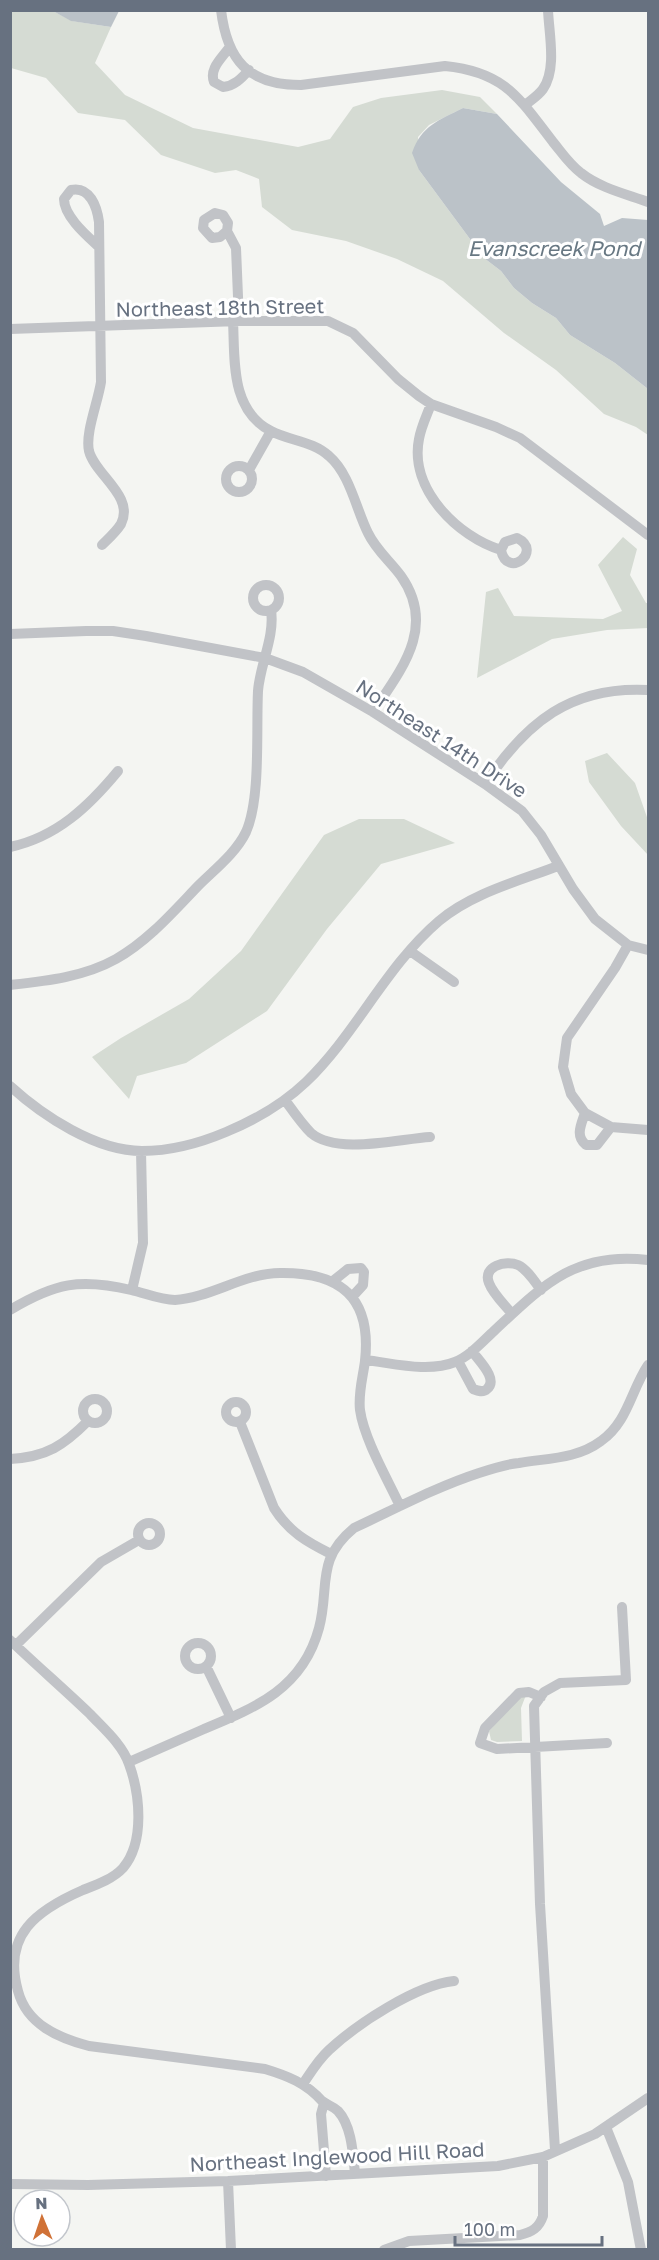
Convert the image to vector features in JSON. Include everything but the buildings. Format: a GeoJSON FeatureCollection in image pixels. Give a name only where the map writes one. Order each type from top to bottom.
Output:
{"type":"FeatureCollection","features":[{"type":"Feature","properties":{"kind":"street"},"geometry":{"type":"LineString","coordinates":[[221,10],[225,39],[229,48],[245,67],[270,82],[301,85],[426,67],[464,68],[496,79],[509,88],[525,105],[570,164],[581,174],[610,189],[648,202]]}},
{"type":"Feature","properties":{"kind":"street"},"geometry":{"type":"LineString","coordinates":[[525,105],[543,89],[550,69],[548,10]]}},
{"type":"Feature","properties":{"kind":"street"},"geometry":{"type":"LineString","coordinates":[[229,48],[214,68],[212,73],[214,82],[223,87],[229,87],[245,67]]}},
{"type":"Feature","properties":{"kind":"street"},"geometry":{"type":"LineString","coordinates":[[98,246],[64,207],[65,195],[71,190],[79,189],[86,192],[96,208],[99,222],[101,382],[88,443],[93,462],[120,496],[124,512],[119,527],[102,545]]}},
{"type":"Feature","properties":{"kind":"street"},"geometry":{"type":"LineString","coordinates":[[227,231],[236,248],[236,382],[239,394],[256,420],[271,431],[318,447],[337,464],[371,539],[401,576],[412,597],[417,621],[412,647],[407,660],[373,712]]}},
{"type":"Feature","properties":{"kind":"street","name":"Northeast 18th Street"},"geometry":{"type":"LineString","coordinates":[[10,329],[315,320],[341,326],[353,333],[398,379],[431,404],[520,438],[648,535]]}},
{"type":"Feature","properties":{"kind":"street"},"geometry":{"type":"LineString","coordinates":[[431,404],[419,440],[420,465],[425,484],[447,516],[469,535],[487,546],[501,550]]}},
{"type":"Feature","properties":{"kind":"street"},"geometry":{"type":"LineString","coordinates":[[249,470],[271,431]]}},
{"type":"Feature","properties":{"kind":"street"},"geometry":{"type":"LineString","coordinates":[[10,985],[50,981],[83,973],[116,959],[154,931],[230,854],[246,832],[252,810],[254,788],[259,683],[272,624],[271,610]]}},
{"type":"Feature","properties":{"kind":"street","name":"Northeast 14th Drive"},"geometry":{"type":"LineString","coordinates":[[10,634],[113,632],[184,642],[265,658],[303,672],[373,712],[485,784],[522,811],[541,835],[558,866],[591,915],[628,945],[648,950]]}},
{"type":"Feature","properties":{"kind":"street"},"geometry":{"type":"LineString","coordinates":[[485,784],[500,761],[554,710],[587,696],[613,691],[648,690]]}},
{"type":"Feature","properties":{"kind":"street"},"geometry":{"type":"LineString","coordinates":[[10,846],[40,838],[74,817],[96,797],[118,771]]}},
{"type":"Feature","properties":{"kind":"street"},"geometry":{"type":"LineString","coordinates":[[10,1086],[35,1108],[65,1126],[101,1143],[141,1151],[172,1148],[210,1139],[257,1117],[285,1100],[306,1081],[325,1061],[410,951],[427,932],[454,910],[474,899],[558,866]]}},
{"type":"Feature","properties":{"kind":"street"},"geometry":{"type":"LineString","coordinates":[[628,945],[615,969],[567,1038],[563,1066],[571,1094],[585,1113],[611,1126],[648,1130]]}},
{"type":"Feature","properties":{"kind":"street"},"geometry":{"type":"LineString","coordinates":[[410,951],[454,982]]}},
{"type":"Feature","properties":{"kind":"street"},"geometry":{"type":"LineString","coordinates":[[285,1100],[312,1134],[335,1143],[367,1145],[399,1139],[430,1137]]}},
{"type":"Feature","properties":{"kind":"street"},"geometry":{"type":"LineString","coordinates":[[585,1113],[579,1133],[580,1140],[586,1145],[597,1145],[611,1126]]}},
{"type":"Feature","properties":{"kind":"street"},"geometry":{"type":"LineString","coordinates":[[132,1290],[143,1242],[141,1151]]}},
{"type":"Feature","properties":{"kind":"street"},"geometry":{"type":"LineString","coordinates":[[365,1360],[428,1366],[442,1366],[458,1361],[564,1273],[590,1262],[648,1260]]}},
{"type":"Feature","properties":{"kind":"street"},"geometry":{"type":"LineString","coordinates":[[512,1314],[489,1282],[488,1274],[492,1268],[496,1265],[517,1264],[525,1270],[541,1290]]}},
{"type":"Feature","properties":{"kind":"street"},"geometry":{"type":"LineString","coordinates":[[333,1281],[348,1269],[361,1268],[364,1272],[363,1285],[352,1297]]}},
{"type":"Feature","properties":{"kind":"street"},"geometry":{"type":"LineString","coordinates":[[13,1305],[36,1294],[79,1283],[98,1283],[175,1300],[258,1275],[278,1272],[306,1273],[333,1281],[352,1297],[364,1324],[365,1360],[360,1390],[362,1418],[400,1506]]}},
{"type":"Feature","properties":{"kind":"street"},"geometry":{"type":"LineString","coordinates":[[458,1361],[473,1389],[480,1391],[487,1389],[491,1378],[472,1351]]}},
{"type":"Feature","properties":{"kind":"street"},"geometry":{"type":"LineString","coordinates":[[129,1762],[259,1704],[293,1678],[304,1664],[320,1626],[324,1580],[331,1554],[342,1538],[354,1528],[479,1473],[517,1463],[564,1457],[582,1452],[602,1442],[615,1429],[627,1411],[648,1365]]}},
{"type":"Feature","properties":{"kind":"street"},"geometry":{"type":"LineString","coordinates":[[10,1459],[27,1458],[58,1448],[88,1420]]}},
{"type":"Feature","properties":{"kind":"street"},"geometry":{"type":"LineString","coordinates":[[240,1422],[274,1508],[282,1520],[302,1539],[331,1554]]}},
{"type":"Feature","properties":{"kind":"street"},"geometry":{"type":"LineString","coordinates":[[139,1540],[101,1562],[13,1642],[113,1738],[129,1762],[138,1807],[135,1844],[122,1869],[98,1884],[45,1910],[33,1919],[23,1932],[13,1962],[18,1994],[27,2011],[41,2026],[65,2039],[89,2046],[265,2069],[290,2076],[303,2084],[324,2103],[340,2112],[351,2146],[355,2174]]}},
{"type":"Feature","properties":{"kind":"street"},"geometry":{"type":"LineString","coordinates":[[555,2150],[540,1904],[534,1706],[544,1692],[560,1683],[626,1680],[622,1607]]}},
{"type":"Feature","properties":{"kind":"street"},"geometry":{"type":"LineString","coordinates":[[207,1666],[231,1718]]}},
{"type":"Feature","properties":{"kind":"street"},"geometry":{"type":"LineString","coordinates":[[541,1697],[529,1692],[519,1693],[485,1728],[480,1743],[497,1749],[607,1743]]}},
{"type":"Feature","properties":{"kind":"street"},"geometry":{"type":"LineString","coordinates":[[303,2084],[328,2051],[359,2026],[405,1999],[444,1982],[454,1981]]}},
{"type":"Feature","properties":{"kind":"street","name":"Northeast Inglewood Hill Road"},"geometry":{"type":"LineString","coordinates":[[10,2184],[88,2185],[228,2181],[498,2166],[543,2157],[595,2134],[648,2098]]}},
{"type":"Feature","properties":{"kind":"street"},"geometry":{"type":"LineString","coordinates":[[324,2103],[321,2114],[326,2176]]}},
{"type":"Feature","properties":{"kind":"street"},"geometry":{"type":"LineString","coordinates":[[606,2127],[628,2182],[641,2250]]}},
{"type":"Feature","properties":{"kind":"street"},"geometry":{"type":"LineString","coordinates":[[384,2250],[409,2241],[520,2235],[535,2229],[541,2223],[543,2216],[543,2157]]}},
{"type":"Feature","properties":{"kind":"street"},"geometry":{"type":"LineString","coordinates":[[228,2181],[231,2250]]}},
{"type":"Feature","properties":{"kind":"shaded area"},"geometry":{"type":"Polygon","coordinates":[[[10,11],[53,11],[72,21],[111,27],[95,63],[125,95],[193,128],[298,147],[330,139],[353,107],[381,98],[442,90],[480,97],[497,114],[463,108],[429,125],[418,137],[419,170],[484,258],[501,271],[514,288],[556,318],[570,335],[615,363],[648,389],[648,435],[636,427],[604,414],[556,370],[504,333],[443,281],[397,259],[346,241],[292,230],[262,207],[259,179],[236,170],[215,173],[161,155],[125,120],[78,113],[46,78],[11,68],[10,11]]]}},
{"type":"Feature","properties":{"kind":"shaded area"},"geometry":{"type":"Polygon","coordinates":[[[623,537],[637,549],[630,575],[648,603],[648,628],[607,630],[552,639],[477,678],[486,592],[498,588],[514,616],[603,619],[622,611],[598,565],[623,537]]]}},
{"type":"Feature","properties":{"kind":"shaded area"},"geometry":{"type":"Polygon","coordinates":[[[607,753],[635,783],[648,820],[648,855],[621,826],[589,782],[585,761],[607,753]]]}},
{"type":"Feature","properties":{"kind":"shaded area"},"geometry":{"type":"Polygon","coordinates":[[[359,819],[404,819],[455,843],[381,864],[327,929],[267,1011],[186,1063],[137,1076],[129,1099],[92,1057],[189,999],[241,951],[324,835],[359,819]]]}},
{"type":"Feature","properties":{"kind":"shaded area"},"geometry":{"type":"Polygon","coordinates":[[[526,1695],[521,1708],[522,1741],[497,1742],[491,1740],[489,1731],[518,1698],[526,1695]]]}},
{"type":"Feature","properties":{"kind":"water"},"geometry":{"type":"Polygon","coordinates":[[[53,11],[119,11],[111,27],[71,21],[53,11]]]}},
{"type":"Feature","properties":{"kind":"water","name":"Evanscreek Pond"},"geometry":{"type":"Polygon","coordinates":[[[463,108],[497,114],[561,182],[600,214],[604,226],[622,218],[648,220],[648,389],[615,363],[570,335],[556,318],[514,288],[501,271],[484,258],[419,170],[412,153],[421,136],[432,125],[463,108]]]}}]}
